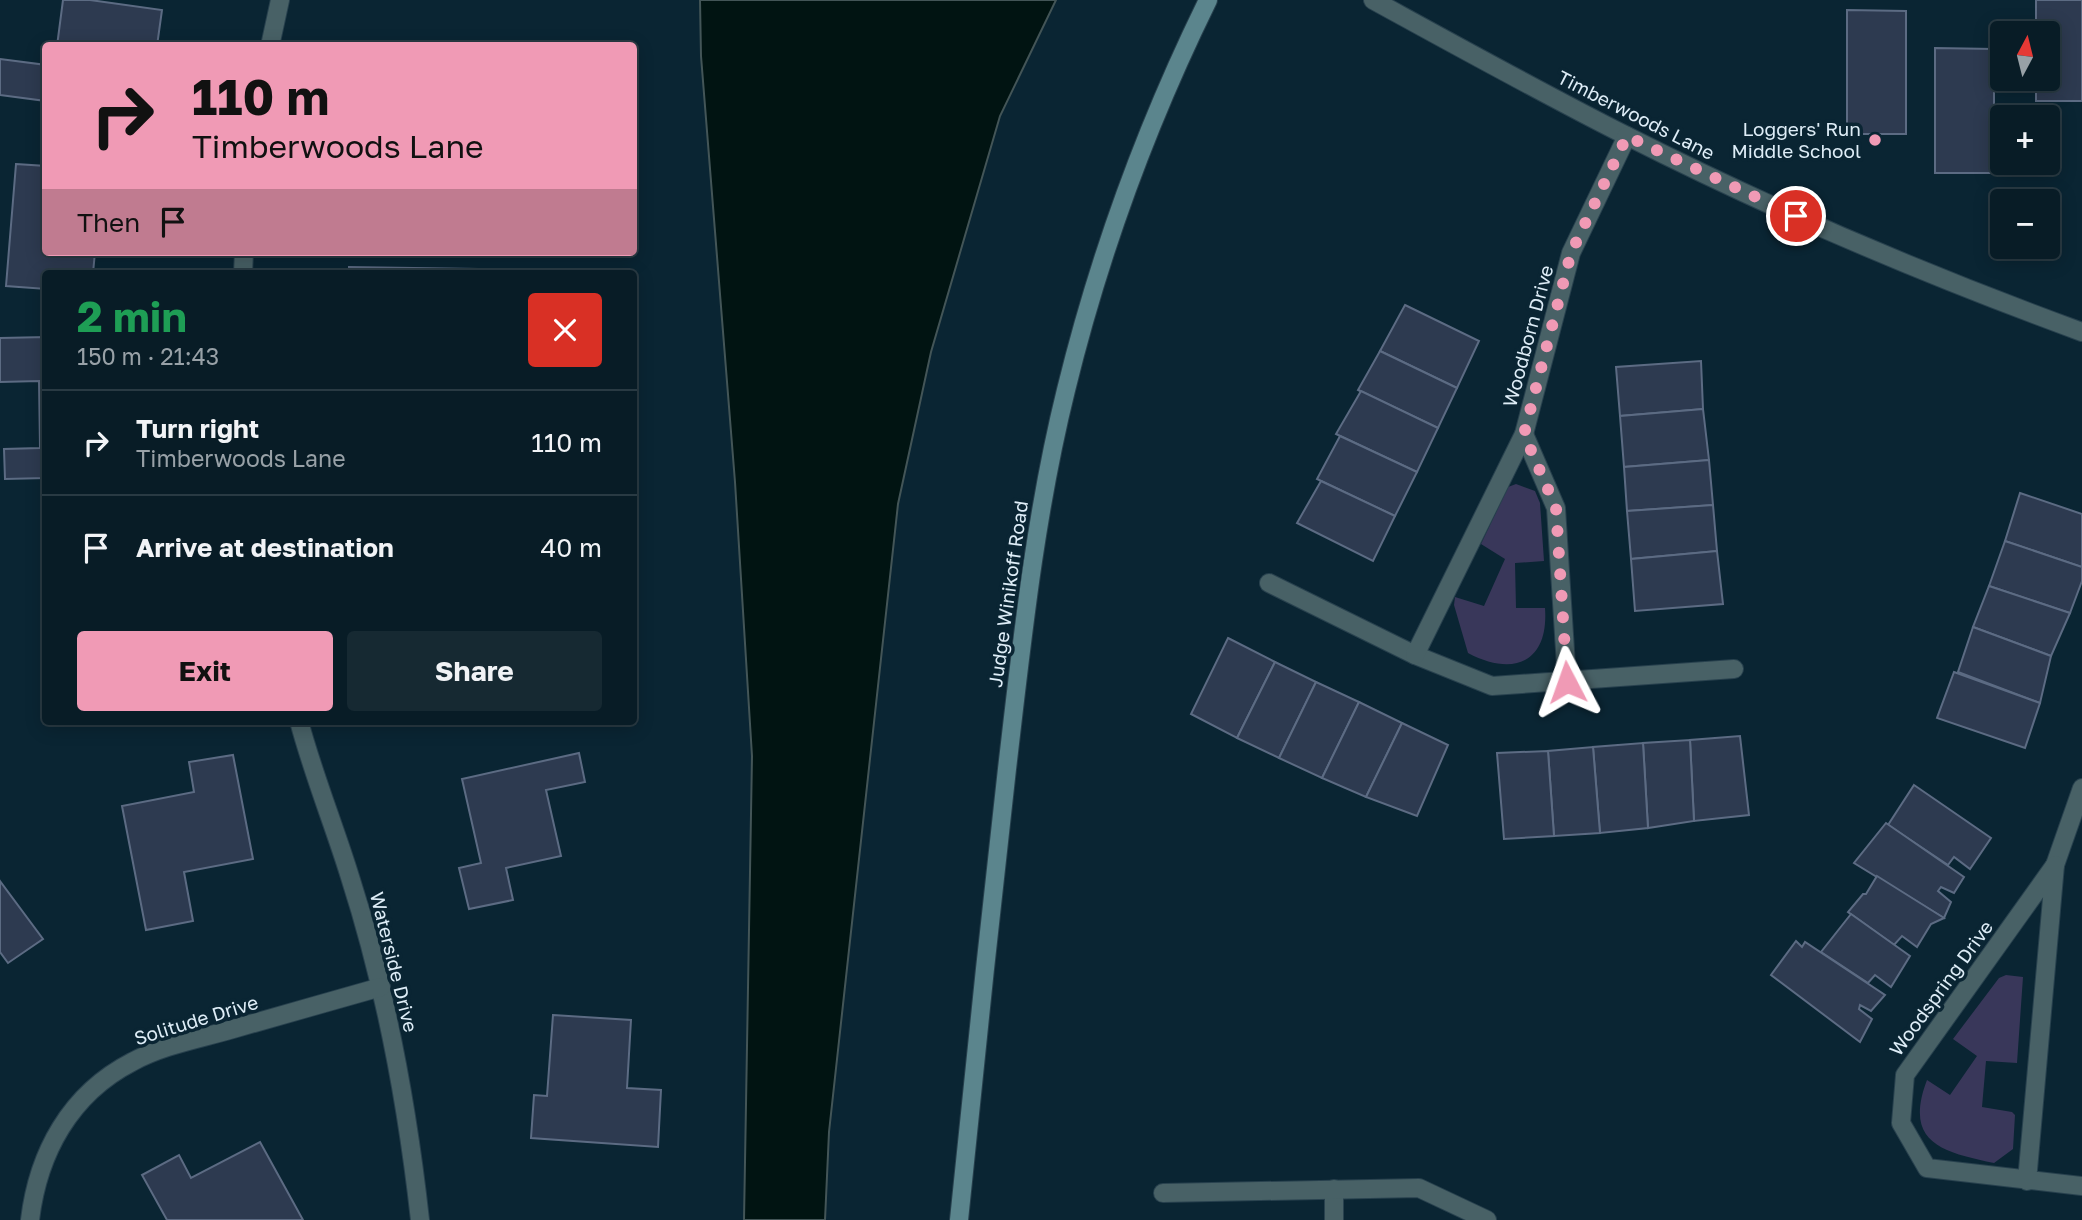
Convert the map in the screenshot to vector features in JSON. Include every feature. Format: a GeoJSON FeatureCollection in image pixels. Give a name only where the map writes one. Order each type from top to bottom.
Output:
{"type":"FeatureCollection","features":[{"type":"Feature","properties":{"kind":"street"},"geometry":{"type":"LineString","coordinates":[[271,42],[280,0]]}},
{"type":"Feature","properties":{"kind":"street","name":"Judge Winikoff Road"},"geometry":{"type":"LineString","coordinates":[[958,1220],[1023,634],[1043,495],[1065,391],[1108,242],[1159,106],[1208,0]]}},
{"type":"Feature","properties":{"kind":"street","name":"Timberwoods Lane"},"geometry":{"type":"LineString","coordinates":[[1373,0],[1627,136],[1821,228],[1988,298],[2082,332]]}},
{"type":"Feature","properties":{"kind":"street","name":"Woodborn Drive"},"geometry":{"type":"LineString","coordinates":[[1415,655],[1524,434],[1571,253],[1627,136]]}},
{"type":"Feature","properties":{"kind":"street","name":"Woodborn Drive"},"geometry":{"type":"LineString","coordinates":[[1524,434],[1556,508],[1567,682]]}},
{"type":"Feature","properties":{"kind":"street"},"geometry":{"type":"LineString","coordinates":[[1269,583],[1415,655],[1492,686],[1734,669]]}},
{"type":"Feature","properties":{"kind":"street","name":"Waterside Drive"},"geometry":{"type":"LineString","coordinates":[[300,725],[351,878],[381,987],[410,1135],[420,1220]]}},
{"type":"Feature","properties":{"kind":"street","name":"Woodspring Drive"},"geometry":{"type":"LineString","coordinates":[[2027,1181],[2055,865],[2082,788]]}},
{"type":"Feature","properties":{"kind":"street","name":"Woodspring Drive"},"geometry":{"type":"LineString","coordinates":[[2055,865],[1905,1075],[1901,1123],[1927,1168],[2082,1186]]}},
{"type":"Feature","properties":{"kind":"street","name":"Solitude Drive"},"geometry":{"type":"LineString","coordinates":[[30,1220],[33,1195],[48,1149],[74,1107],[111,1075],[154,1052],[381,987]]}},
{"type":"Feature","properties":{"kind":"street"},"geometry":{"type":"LineString","coordinates":[[1163,1193],[1419,1188],[1487,1220]]}},
{"type":"Feature","properties":{"kind":"street"},"geometry":{"type":"LineString","coordinates":[[1334,1189],[1334,1220]]}},
{"type":"Feature","properties":{"kind":"shaded area"},"geometry":{"type":"Polygon","coordinates":[[[700,0],[1056,0],[1000,116],[931,352],[898,504],[829,1132],[825,1220],[744,1220],[752,756],[735,482],[701,56],[700,0]]]}},
{"type":"Feature","properties":{"kind":"shaded area"},"geometry":{"type":"Polygon","coordinates":[[[1516,484],[1535,491],[1540,503],[1544,561],[1515,563],[1516,608],[1545,608],[1545,627],[1541,642],[1534,653],[1513,664],[1500,664],[1468,653],[1454,605],[1455,597],[1484,606],[1505,559],[1481,544],[1508,487],[1516,484]]]}},
{"type":"Feature","properties":{"kind":"shaded area"},"geometry":{"type":"Polygon","coordinates":[[[2006,975],[2023,977],[2017,1063],[1986,1061],[1982,1107],[2012,1112],[2015,1115],[2013,1149],[1994,1163],[1944,1149],[1932,1141],[1924,1131],[1920,1118],[1921,1101],[1927,1080],[1950,1095],[1977,1056],[1953,1039],[1999,978],[2006,975]]]}},
{"type":"Feature","properties":{"kind":"building"},"geometry":{"type":"Polygon","coordinates":[[[63,0],[90,0],[162,10],[158,42],[58,42],[63,0]]]}},
{"type":"Feature","properties":{"kind":"building"},"geometry":{"type":"Polygon","coordinates":[[[2036,0],[2082,0],[2082,101],[2036,101],[2036,91],[2060,91],[2060,21],[2036,21],[2036,0]]]}},
{"type":"Feature","properties":{"kind":"building"},"geometry":{"type":"Polygon","coordinates":[[[1847,10],[1906,11],[1906,134],[1847,134],[1847,10]]]}},
{"type":"Feature","properties":{"kind":"building"},"geometry":{"type":"Polygon","coordinates":[[[1935,48],[1990,49],[1990,91],[1994,91],[1994,105],[1990,105],[1990,173],[1935,173],[1935,48]]]}},
{"type":"Feature","properties":{"kind":"building"},"geometry":{"type":"Polygon","coordinates":[[[0,59],[42,64],[42,100],[0,95],[0,59]]]}},
{"type":"Feature","properties":{"kind":"building"},"geometry":{"type":"Polygon","coordinates":[[[16,164],[42,166],[42,256],[95,256],[93,270],[42,270],[42,289],[6,286],[16,164]]]}},
{"type":"Feature","properties":{"kind":"building"},"geometry":{"type":"Polygon","coordinates":[[[349,267],[478,269],[478,270],[349,270],[349,267]]]}},
{"type":"Feature","properties":{"kind":"building"},"geometry":{"type":"Polygon","coordinates":[[[1405,305],[1479,341],[1457,388],[1380,351],[1405,305]]]}},
{"type":"Feature","properties":{"kind":"building"},"geometry":{"type":"Polygon","coordinates":[[[42,337],[42,478],[5,479],[4,449],[40,448],[39,381],[0,382],[0,338],[42,337]]]}},
{"type":"Feature","properties":{"kind":"building"},"geometry":{"type":"Polygon","coordinates":[[[1380,351],[1457,388],[1438,428],[1358,390],[1380,351]]]}},
{"type":"Feature","properties":{"kind":"building"},"geometry":{"type":"Polygon","coordinates":[[[1701,361],[1703,409],[1620,416],[1616,367],[1701,361]]]}},
{"type":"Feature","properties":{"kind":"building"},"geometry":{"type":"Polygon","coordinates":[[[1361,391],[1438,428],[1417,472],[1336,434],[1361,391]]]}},
{"type":"Feature","properties":{"kind":"building"},"geometry":{"type":"Polygon","coordinates":[[[1703,409],[1709,460],[1624,467],[1620,416],[1703,409]]]}},
{"type":"Feature","properties":{"kind":"building"},"geometry":{"type":"Polygon","coordinates":[[[1340,436],[1417,472],[1395,516],[1317,479],[1340,436]]]}},
{"type":"Feature","properties":{"kind":"building"},"geometry":{"type":"Polygon","coordinates":[[[1709,460],[1713,505],[1627,511],[1624,467],[1709,460]]]}},
{"type":"Feature","properties":{"kind":"building"},"geometry":{"type":"Polygon","coordinates":[[[1321,481],[1395,516],[1373,561],[1297,523],[1321,481]]]}},
{"type":"Feature","properties":{"kind":"building"},"geometry":{"type":"Polygon","coordinates":[[[2020,493],[2082,514],[2082,567],[2005,541],[2020,493]]]}},
{"type":"Feature","properties":{"kind":"building"},"geometry":{"type":"Polygon","coordinates":[[[1713,505],[1717,551],[1631,559],[1627,511],[1713,505]]]}},
{"type":"Feature","properties":{"kind":"building"},"geometry":{"type":"Polygon","coordinates":[[[2005,541],[2082,567],[2082,581],[2070,613],[1989,586],[2005,541]]]}},
{"type":"Feature","properties":{"kind":"building"},"geometry":{"type":"Polygon","coordinates":[[[1717,551],[1723,604],[1635,611],[1631,559],[1717,551]]]}},
{"type":"Feature","properties":{"kind":"building"},"geometry":{"type":"Polygon","coordinates":[[[1989,586],[2070,613],[2051,656],[1973,627],[1989,586]]]}},
{"type":"Feature","properties":{"kind":"building"},"geometry":{"type":"Polygon","coordinates":[[[1973,627],[2051,656],[2040,703],[1958,672],[1973,627]]]}},
{"type":"Feature","properties":{"kind":"building"},"geometry":{"type":"Polygon","coordinates":[[[1228,638],[1275,662],[1237,738],[1191,714],[1228,638]]]}},
{"type":"Feature","properties":{"kind":"building"},"geometry":{"type":"Polygon","coordinates":[[[1275,662],[1316,682],[1279,758],[1237,738],[1275,662]]]}},
{"type":"Feature","properties":{"kind":"building"},"geometry":{"type":"Polygon","coordinates":[[[1954,672],[2040,703],[2025,748],[1937,718],[1954,672]]]}},
{"type":"Feature","properties":{"kind":"building"},"geometry":{"type":"Polygon","coordinates":[[[1316,682],[1359,702],[1322,778],[1279,758],[1316,682]]]}},
{"type":"Feature","properties":{"kind":"building"},"geometry":{"type":"Polygon","coordinates":[[[1359,702],[1402,723],[1366,797],[1322,778],[1359,702]]]}},
{"type":"Feature","properties":{"kind":"building"},"geometry":{"type":"Polygon","coordinates":[[[1402,723],[1448,745],[1417,816],[1366,797],[1402,723]]]}},
{"type":"Feature","properties":{"kind":"building"},"geometry":{"type":"Polygon","coordinates":[[[1740,736],[1749,815],[1694,821],[1690,740],[1740,736]]]}},
{"type":"Feature","properties":{"kind":"building"},"geometry":{"type":"Polygon","coordinates":[[[1690,740],[1694,821],[1648,828],[1643,743],[1690,740]]]}},
{"type":"Feature","properties":{"kind":"building"},"geometry":{"type":"Polygon","coordinates":[[[1643,743],[1648,828],[1600,833],[1593,747],[1643,743]]]}},
{"type":"Feature","properties":{"kind":"building"},"geometry":{"type":"Polygon","coordinates":[[[1593,747],[1600,833],[1554,836],[1548,751],[1593,747]]]}},
{"type":"Feature","properties":{"kind":"building"},"geometry":{"type":"Polygon","coordinates":[[[1548,751],[1554,836],[1504,839],[1497,753],[1548,751]]]}},
{"type":"Feature","properties":{"kind":"building"},"geometry":{"type":"Polygon","coordinates":[[[579,753],[585,782],[546,790],[561,856],[506,868],[513,900],[469,909],[459,868],[481,863],[462,779],[579,753]]]}},
{"type":"Feature","properties":{"kind":"building"},"geometry":{"type":"Polygon","coordinates":[[[233,755],[253,859],[184,872],[193,921],[146,930],[122,806],[194,792],[189,762],[233,755]]]}},
{"type":"Feature","properties":{"kind":"building"},"geometry":{"type":"Polygon","coordinates":[[[1914,785],[1991,838],[1970,869],[1954,857],[1948,865],[1888,825],[1914,785]]]}},
{"type":"Feature","properties":{"kind":"building"},"geometry":{"type":"Polygon","coordinates":[[[1886,823],[1964,877],[1954,893],[1941,887],[1938,891],[1951,902],[1944,918],[1854,863],[1886,823]]]}},
{"type":"Feature","properties":{"kind":"building"},"geometry":{"type":"Polygon","coordinates":[[[1877,876],[1944,918],[1931,924],[1917,947],[1902,936],[1894,945],[1848,912],[1863,894],[1866,894],[1877,876]]]}},
{"type":"Feature","properties":{"kind":"building"},"geometry":{"type":"Polygon","coordinates":[[[0,881],[43,939],[8,963],[0,952],[0,881]]]}},
{"type":"Feature","properties":{"kind":"building"},"geometry":{"type":"Polygon","coordinates":[[[1851,914],[1910,956],[1891,987],[1875,975],[1868,983],[1821,952],[1851,914]]]}},
{"type":"Feature","properties":{"kind":"building"},"geometry":{"type":"Polygon","coordinates":[[[1796,941],[1802,947],[1805,942],[1885,995],[1871,1011],[1860,1005],[1859,1009],[1872,1019],[1860,1042],[1771,975],[1796,941]]]}},
{"type":"Feature","properties":{"kind":"building"},"geometry":{"type":"Polygon","coordinates":[[[553,1015],[631,1020],[627,1088],[661,1090],[658,1147],[531,1138],[534,1095],[547,1096],[553,1015]]]}},
{"type":"Feature","properties":{"kind":"building"},"geometry":{"type":"Polygon","coordinates":[[[260,1142],[303,1220],[167,1220],[142,1175],[179,1155],[191,1178],[260,1142]]]}},
{"type":"Feature","properties":{"kind":"place","name":"Loggers' Run Middle School"},"geometry":{"type":"Point","coordinates":[1875,140]}},
{"type":"Feature","properties":{"kind":"route"},"geometry":{"type":"LineString","coordinates":[[1567,682],[1556,508],[1524,434],[1571,253],[1581,228],[1627,136],[1796,216]]}}]}
